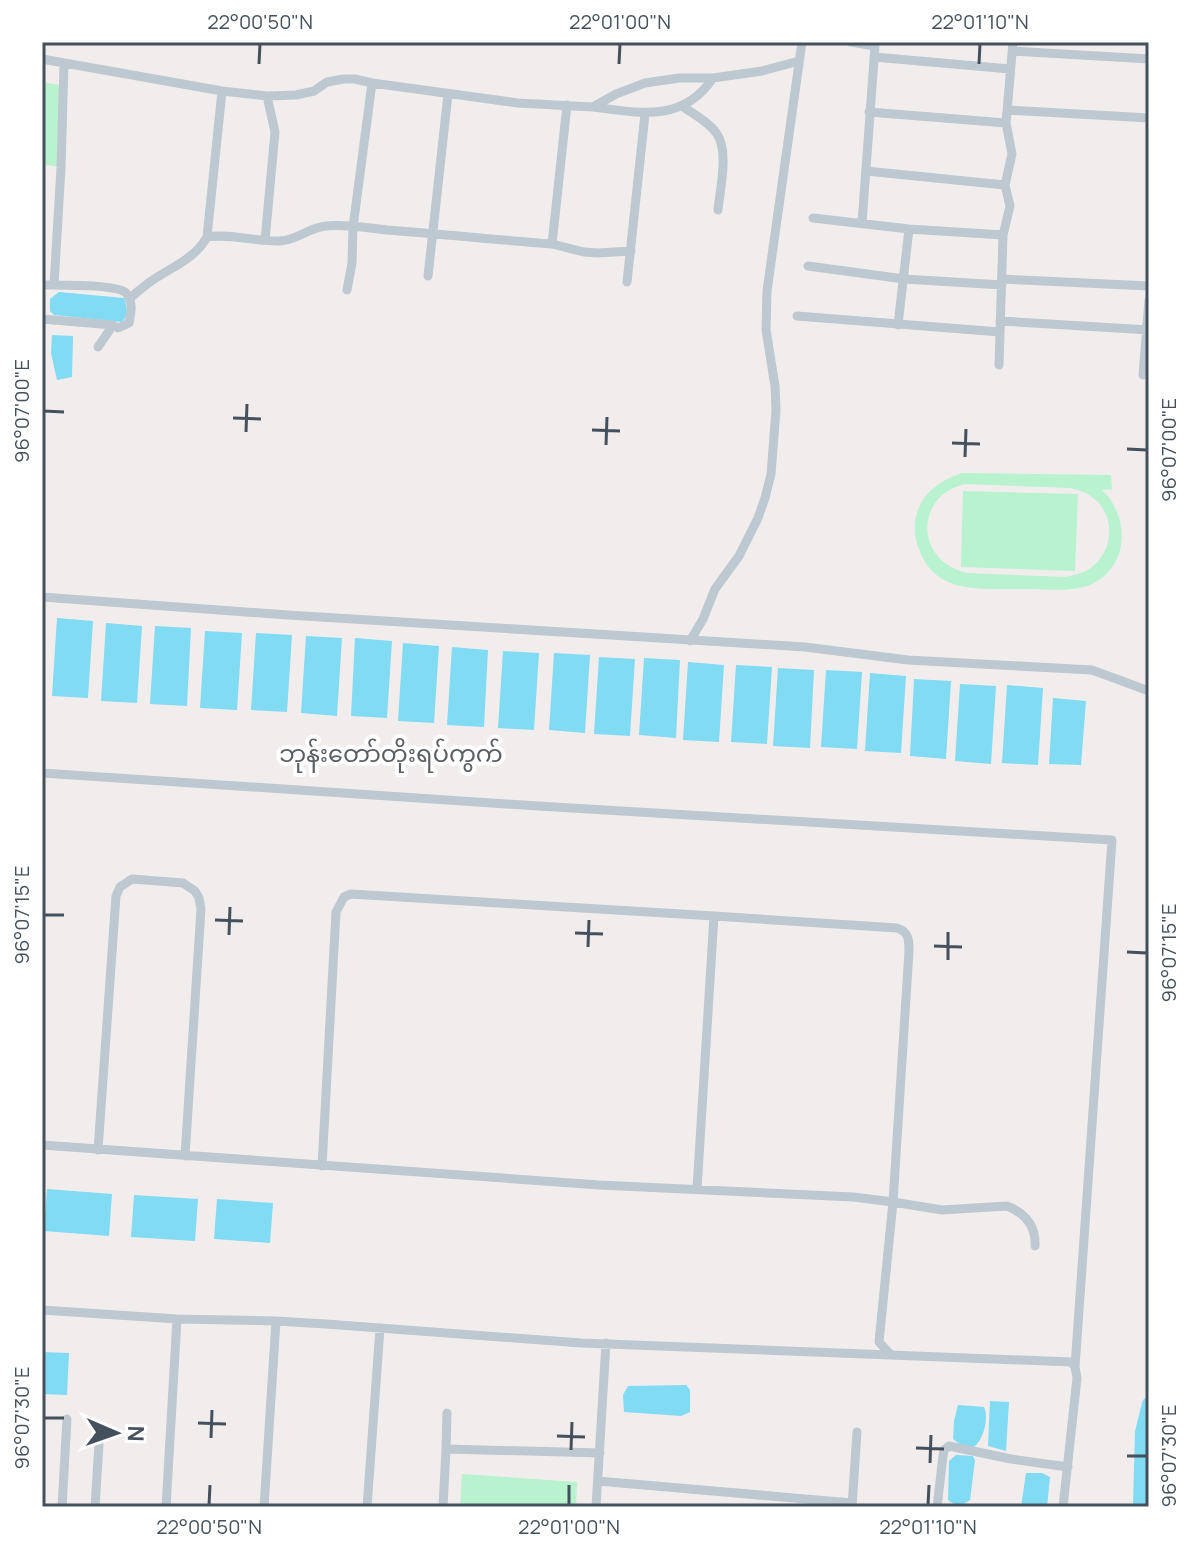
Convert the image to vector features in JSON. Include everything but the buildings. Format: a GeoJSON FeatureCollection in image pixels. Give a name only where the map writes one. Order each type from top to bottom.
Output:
{"type":"FeatureCollection","features":[{"type":"Feature","properties":{"kind":"street"},"geometry":{"type":"LineString","coordinates":[[690,641],[715,589],[739,556],[758,518],[771,474],[776,410],[765,311],[802,42]]}},
{"type":"Feature","properties":{"kind":"street"},"geometry":{"type":"LineString","coordinates":[[851,42],[875,46],[862,223]]}},
{"type":"Feature","properties":{"kind":"street"},"geometry":{"type":"LineString","coordinates":[[999,365],[1003,235],[1010,206],[1005,185],[1012,154],[1006,123],[1013,47],[1149,59]]}},
{"type":"Feature","properties":{"kind":"street"},"geometry":{"type":"LineString","coordinates":[[874,57],[1010,69]]}},
{"type":"Feature","properties":{"kind":"street"},"geometry":{"type":"LineString","coordinates":[[42,59],[267,96],[296,95],[314,91],[327,82],[355,79],[518,103],[593,107],[645,114],[682,106],[705,90],[713,78]]}},
{"type":"Feature","properties":{"kind":"street"},"geometry":{"type":"LineString","coordinates":[[593,107],[624,90],[645,83],[762,71],[799,61]]}},
{"type":"Feature","properties":{"kind":"street"},"geometry":{"type":"LineString","coordinates":[[54,285],[64,63]]}},
{"type":"Feature","properties":{"kind":"street"},"geometry":{"type":"LineString","coordinates":[[347,290],[372,83]]}},
{"type":"Feature","properties":{"kind":"street"},"geometry":{"type":"LineString","coordinates":[[129,299],[182,264],[207,237],[222,91]]}},
{"type":"Feature","properties":{"kind":"street"},"geometry":{"type":"LineString","coordinates":[[428,276],[448,94]]}},
{"type":"Feature","properties":{"kind":"street"},"geometry":{"type":"LineString","coordinates":[[265,240],[275,132],[267,96]]}},
{"type":"Feature","properties":{"kind":"street"},"geometry":{"type":"LineString","coordinates":[[552,244],[567,105]]}},
{"type":"Feature","properties":{"kind":"street"},"geometry":{"type":"LineString","coordinates":[[682,106],[718,135],[724,155],[718,210]]}},
{"type":"Feature","properties":{"kind":"street"},"geometry":{"type":"LineString","coordinates":[[1007,110],[1149,118]]}},
{"type":"Feature","properties":{"kind":"street"},"geometry":{"type":"LineString","coordinates":[[869,112],[1006,123]]}},
{"type":"Feature","properties":{"kind":"street"},"geometry":{"type":"LineString","coordinates":[[627,282],[645,114]]}},
{"type":"Feature","properties":{"kind":"street"},"geometry":{"type":"LineString","coordinates":[[866,171],[1005,185]]}},
{"type":"Feature","properties":{"kind":"street"},"geometry":{"type":"LineString","coordinates":[[813,218],[909,229],[1003,235]]}},
{"type":"Feature","properties":{"kind":"street"},"geometry":{"type":"LineString","coordinates":[[207,237],[219,235],[282,241],[301,235],[308,229],[328,225],[552,244],[584,252],[631,251]]}},
{"type":"Feature","properties":{"kind":"street"},"geometry":{"type":"LineString","coordinates":[[898,325],[909,229]]}},
{"type":"Feature","properties":{"kind":"street"},"geometry":{"type":"LineString","coordinates":[[808,266],[904,279],[1149,286]]}},
{"type":"Feature","properties":{"kind":"street"},"geometry":{"type":"LineString","coordinates":[[42,285],[70,284],[119,290],[129,299],[131,307],[129,323],[118,328],[42,319]]}},
{"type":"Feature","properties":{"kind":"street"},"geometry":{"type":"LineString","coordinates":[[1143,375],[1149,300]]}},
{"type":"Feature","properties":{"kind":"street"},"geometry":{"type":"LineString","coordinates":[[797,316],[898,325],[1148,330]]}},
{"type":"Feature","properties":{"kind":"street"},"geometry":{"type":"LineString","coordinates":[[98,347],[113,325]]}},
{"type":"Feature","properties":{"kind":"street"},"geometry":{"type":"LineString","coordinates":[[42,597],[805,647],[908,660],[1092,670],[1149,691]]}},
{"type":"Feature","properties":{"kind":"street"},"geometry":{"type":"LineString","coordinates":[[42,773],[1112,840],[1075,1367],[1077,1378],[1063,1507]]}},
{"type":"Feature","properties":{"kind":"street"},"geometry":{"type":"LineString","coordinates":[[98,1150],[116,896],[120,887],[132,879],[183,883],[199,898],[201,909],[185,1156]]}},
{"type":"Feature","properties":{"kind":"street"},"geometry":{"type":"LineString","coordinates":[[322,1166],[336,912],[344,897],[351,894],[897,928],[908,936],[909,951],[893,1202],[879,1342],[891,1355]]}},
{"type":"Feature","properties":{"kind":"street"},"geometry":{"type":"LineString","coordinates":[[697,1189],[714,916]]}},
{"type":"Feature","properties":{"kind":"street"},"geometry":{"type":"LineString","coordinates":[[42,1145],[599,1185],[853,1197],[942,1210],[1007,1206],[1030,1223],[1036,1235],[1035,1246]]}},
{"type":"Feature","properties":{"kind":"street"},"geometry":{"type":"LineString","coordinates":[[42,1310],[177,1319],[276,1321],[606,1343],[1071,1362],[1075,1367]]}},
{"type":"Feature","properties":{"kind":"street"},"geometry":{"type":"LineString","coordinates":[[166,1507],[177,1319]]}},
{"type":"Feature","properties":{"kind":"street"},"geometry":{"type":"LineString","coordinates":[[264,1507],[276,1321]]}},
{"type":"Feature","properties":{"kind":"street"},"geometry":{"type":"LineString","coordinates":[[367,1507],[380,1328]]}},
{"type":"Feature","properties":{"kind":"street"},"geometry":{"type":"LineString","coordinates":[[596,1507],[606,1343]]}},
{"type":"Feature","properties":{"kind":"street"},"geometry":{"type":"LineString","coordinates":[[443,1507],[447,1413]]}},
{"type":"Feature","properties":{"kind":"street"},"geometry":{"type":"LineString","coordinates":[[62,1507],[67,1419]]}},
{"type":"Feature","properties":{"kind":"street"},"geometry":{"type":"LineString","coordinates":[[95,1507],[100,1428]]}},
{"type":"Feature","properties":{"kind":"street"},"geometry":{"type":"LineString","coordinates":[[598,1481],[852,1505],[857,1432]]}},
{"type":"Feature","properties":{"kind":"street"},"geometry":{"type":"LineString","coordinates":[[937,1507],[944,1450],[949,1446],[1068,1467]]}},
{"type":"Feature","properties":{"kind":"street"},"geometry":{"type":"LineString","coordinates":[[446,1449],[600,1453]]}},
{"type":"Feature","properties":{"kind":"green space"},"geometry":{"type":"Polygon","coordinates":[[[42,82],[60,85],[59,167],[42,164],[42,82]]]}},
{"type":"Feature","properties":{"kind":"green space"},"geometry":{"type":"Polygon","coordinates":[[[962,473],[1111,475],[1112,489],[1102,490],[1111,500],[1121,525],[1122,539],[1114,564],[1106,575],[1094,583],[1070,589],[983,589],[942,579],[931,570],[921,554],[915,523],[925,497],[962,473]],[[965,484],[949,490],[937,501],[930,514],[927,528],[930,542],[937,556],[967,573],[1065,577],[1088,570],[1105,550],[1108,522],[1093,498],[1070,488],[965,484]]]}},
{"type":"Feature","properties":{"kind":"green space"},"geometry":{"type":"Polygon","coordinates":[[[963,491],[1078,494],[1075,571],[961,567],[963,491]]]}},
{"type":"Feature","properties":{"kind":"green space"},"geometry":{"type":"Polygon","coordinates":[[[462,1474],[577,1482],[576,1507],[460,1507],[462,1474]]]}},
{"type":"Feature","properties":{"kind":"water"},"geometry":{"type":"Polygon","coordinates":[[[59,292],[124,298],[126,317],[122,322],[54,315],[50,311],[50,299],[59,292]]]}},
{"type":"Feature","properties":{"kind":"water"},"geometry":{"type":"Polygon","coordinates":[[[52,335],[73,336],[72,377],[57,380],[51,353],[52,335]]]}},
{"type":"Feature","properties":{"kind":"water"},"geometry":{"type":"Polygon","coordinates":[[[57,618],[93,621],[88,698],[52,696],[57,618]]]}},
{"type":"Feature","properties":{"kind":"water"},"geometry":{"type":"Polygon","coordinates":[[[106,623],[142,626],[137,703],[101,701],[106,623]]]}},
{"type":"Feature","properties":{"kind":"water"},"geometry":{"type":"Polygon","coordinates":[[[155,626],[191,628],[187,706],[150,704],[155,626]]]}},
{"type":"Feature","properties":{"kind":"water"},"geometry":{"type":"Polygon","coordinates":[[[205,631],[242,633],[237,710],[200,708],[205,631]]]}},
{"type":"Feature","properties":{"kind":"water"},"geometry":{"type":"Polygon","coordinates":[[[256,633],[292,635],[287,712],[251,710],[256,633]]]}},
{"type":"Feature","properties":{"kind":"water"},"geometry":{"type":"Polygon","coordinates":[[[306,636],[342,638],[337,716],[301,713],[306,636]]]}},
{"type":"Feature","properties":{"kind":"water"},"geometry":{"type":"Polygon","coordinates":[[[355,638],[392,641],[387,718],[351,716],[355,638]]]}},
{"type":"Feature","properties":{"kind":"water"},"geometry":{"type":"Polygon","coordinates":[[[403,643],[439,646],[434,723],[398,721],[403,643]]]}},
{"type":"Feature","properties":{"kind":"water"},"geometry":{"type":"Polygon","coordinates":[[[452,647],[488,650],[484,727],[447,725],[452,647]]]}},
{"type":"Feature","properties":{"kind":"water"},"geometry":{"type":"Polygon","coordinates":[[[503,651],[539,653],[534,730],[498,728],[503,651]]]}},
{"type":"Feature","properties":{"kind":"water"},"geometry":{"type":"Polygon","coordinates":[[[554,653],[590,655],[585,733],[549,730],[554,653]]]}},
{"type":"Feature","properties":{"kind":"water"},"geometry":{"type":"Polygon","coordinates":[[[599,657],[635,659],[630,736],[594,734],[599,657]]]}},
{"type":"Feature","properties":{"kind":"water"},"geometry":{"type":"Polygon","coordinates":[[[644,658],[680,660],[676,738],[639,735],[644,658]]]}},
{"type":"Feature","properties":{"kind":"water"},"geometry":{"type":"Polygon","coordinates":[[[688,662],[724,665],[719,742],[683,740],[688,662]]]}},
{"type":"Feature","properties":{"kind":"water"},"geometry":{"type":"Polygon","coordinates":[[[736,665],[772,667],[767,744],[731,742],[736,665]]]}},
{"type":"Feature","properties":{"kind":"water"},"geometry":{"type":"Polygon","coordinates":[[[778,668],[814,670],[810,748],[773,746],[778,668]]]}},
{"type":"Feature","properties":{"kind":"water"},"geometry":{"type":"Polygon","coordinates":[[[826,670],[862,672],[857,749],[821,747],[826,670]]]}},
{"type":"Feature","properties":{"kind":"water"},"geometry":{"type":"Polygon","coordinates":[[[870,673],[906,676],[901,753],[865,751],[870,673]]]}},
{"type":"Feature","properties":{"kind":"water"},"geometry":{"type":"Polygon","coordinates":[[[914,679],[951,681],[946,759],[910,756],[914,679]]]}},
{"type":"Feature","properties":{"kind":"water"},"geometry":{"type":"Polygon","coordinates":[[[960,684],[996,686],[991,764],[955,761],[960,684]]]}},
{"type":"Feature","properties":{"kind":"water"},"geometry":{"type":"Polygon","coordinates":[[[1007,685],[1043,688],[1038,765],[1002,763],[1007,685]]]}},
{"type":"Feature","properties":{"kind":"water"},"geometry":{"type":"Polygon","coordinates":[[[1053,698],[1086,701],[1081,765],[1049,764],[1053,698]]]}},
{"type":"Feature","properties":{"kind":"water"},"geometry":{"type":"Polygon","coordinates":[[[47,1189],[112,1194],[109,1236],[44,1231],[47,1189]]]}},
{"type":"Feature","properties":{"kind":"water"},"geometry":{"type":"Polygon","coordinates":[[[134,1195],[198,1199],[195,1241],[131,1237],[134,1195]]]}},
{"type":"Feature","properties":{"kind":"water"},"geometry":{"type":"Polygon","coordinates":[[[217,1199],[273,1203],[270,1243],[214,1239],[217,1199]]]}},
{"type":"Feature","properties":{"kind":"water"},"geometry":{"type":"Polygon","coordinates":[[[42,1352],[69,1353],[67,1395],[42,1394],[42,1352]]]}},
{"type":"Feature","properties":{"kind":"water"},"geometry":{"type":"Polygon","coordinates":[[[686,1385],[690,1390],[690,1412],[681,1416],[624,1412],[623,1395],[628,1386],[686,1385]]]}},
{"type":"Feature","properties":{"kind":"water"},"geometry":{"type":"Polygon","coordinates":[[[990,1401],[1009,1402],[1006,1451],[988,1446],[990,1401]]]}},
{"type":"Feature","properties":{"kind":"water"},"geometry":{"type":"Polygon","coordinates":[[[958,1405],[984,1407],[985,1428],[974,1447],[961,1445],[953,1439],[958,1405]]]}},
{"type":"Feature","properties":{"kind":"water"},"geometry":{"type":"Polygon","coordinates":[[[956,1455],[973,1456],[975,1460],[970,1500],[959,1504],[948,1500],[949,1461],[956,1455]]]}},
{"type":"Feature","properties":{"kind":"water"},"geometry":{"type":"Polygon","coordinates":[[[1026,1473],[1042,1473],[1050,1477],[1047,1507],[1021,1507],[1026,1473]]]}},
{"type":"Feature","properties":{"kind":"waterway"},"geometry":{"type":"LineString","coordinates":[[1140,1507],[1142,1432],[1149,1404]]}},
{"type":"Feature","properties":{"kind":"district","name":"ဘုန်းတော်တိုးရပ်ကွက်"},"geometry":{"type":"Point","coordinates":[391,754]}}]}
